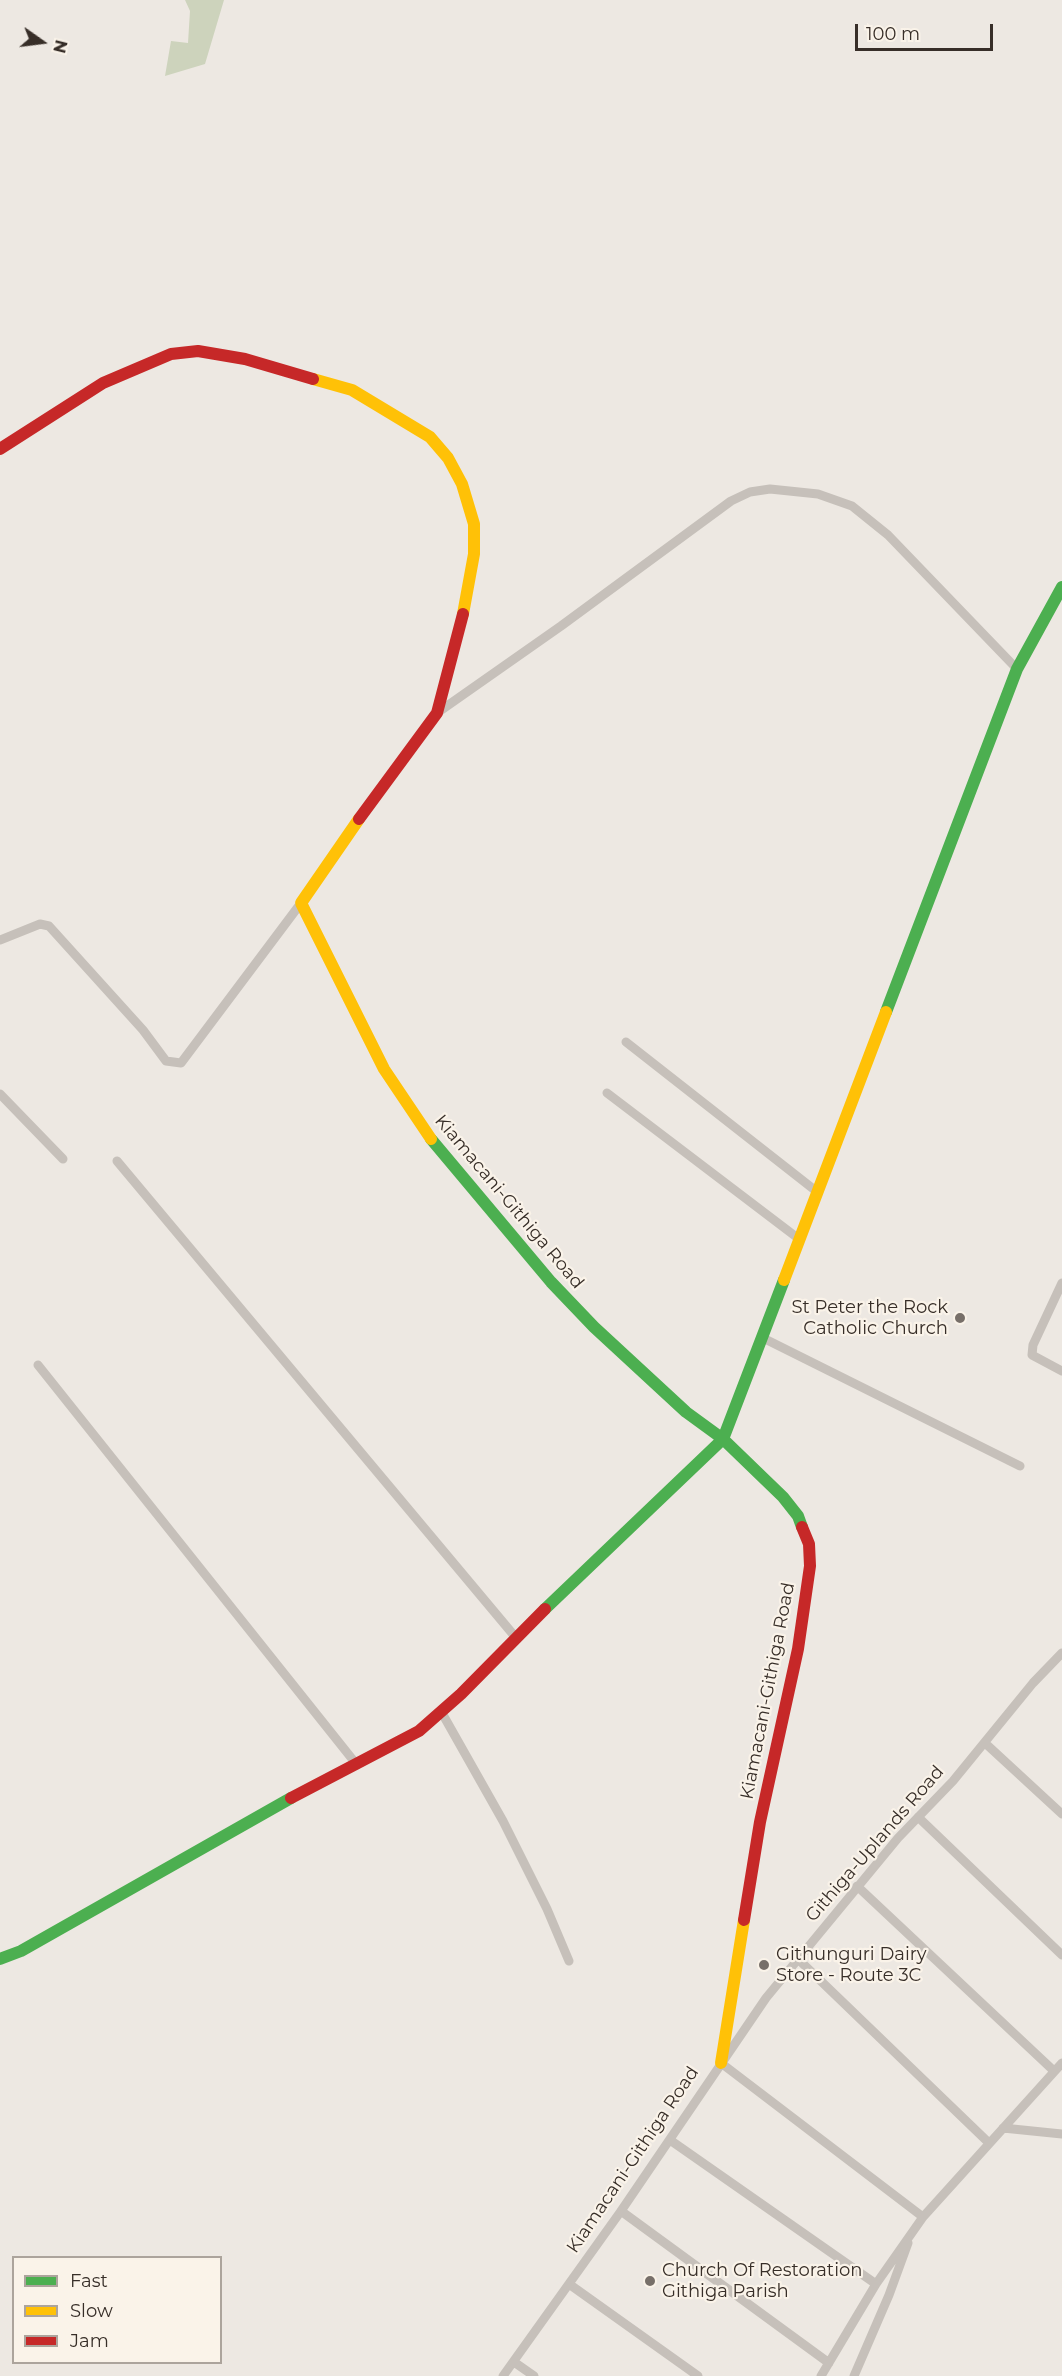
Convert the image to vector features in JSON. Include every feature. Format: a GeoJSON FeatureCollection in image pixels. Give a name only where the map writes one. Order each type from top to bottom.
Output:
{"type":"FeatureCollection","features":[{"type":"Feature","properties":{"kind":"street"},"geometry":{"type":"LineString","coordinates":[[0,449],[104,384],[171,354],[185,351],[245,359],[317,378],[352,390],[395,413],[430,437],[448,458],[462,484],[474,524],[474,554],[469,591],[437,713]]}},
{"type":"Feature","properties":{"kind":"street"},"geometry":{"type":"LineString","coordinates":[[0,940],[40,924],[49,926],[143,1030],[166,1061],[181,1063],[301,903],[387,778],[437,713],[730,501],[750,492],[770,489],[818,494],[852,506],[888,535],[1017,669]]}},
{"type":"Feature","properties":{"kind":"street"},"geometry":{"type":"LineString","coordinates":[[0,1959],[21,1951],[278,1805],[419,1731],[442,1713],[723,1439],[1017,669],[1062,587]]}},
{"type":"Feature","properties":{"kind":"street","name":"Kiamacani-Githiga Road"},"geometry":{"type":"LineString","coordinates":[[301,903],[328,951],[384,1069],[433,1142],[550,1282],[594,1327],[686,1412],[723,1439],[798,1516],[809,1544],[810,1566],[798,1649],[747,1896],[721,2063],[621,2211],[503,2376]]}},
{"type":"Feature","properties":{"kind":"street"},"geometry":{"type":"LineString","coordinates":[[626,1042],[816,1191]]}},
{"type":"Feature","properties":{"kind":"street"},"geometry":{"type":"LineString","coordinates":[[0,1094],[63,1159]]}},
{"type":"Feature","properties":{"kind":"street"},"geometry":{"type":"LineString","coordinates":[[607,1094],[800,1239]]}},
{"type":"Feature","properties":{"kind":"street"},"geometry":{"type":"LineString","coordinates":[[117,1161],[517,1639]]}},
{"type":"Feature","properties":{"kind":"street"},"geometry":{"type":"LineString","coordinates":[[1062,1283],[1033,1345],[1032,1355],[1062,1371]]}},
{"type":"Feature","properties":{"kind":"street"},"geometry":{"type":"LineString","coordinates":[[763,1338],[1020,1466]]}},
{"type":"Feature","properties":{"kind":"street"},"geometry":{"type":"LineString","coordinates":[[38,1365],[357,1765]]}},
{"type":"Feature","properties":{"kind":"street","name":"Githiga-Uplands Road"},"geometry":{"type":"LineString","coordinates":[[721,2063],[798,1959],[857,1886],[985,1743],[1033,1683],[1062,1653]]}},
{"type":"Feature","properties":{"kind":"street"},"geometry":{"type":"LineString","coordinates":[[442,1713],[512,1839],[569,1961]]}},
{"type":"Feature","properties":{"kind":"street"},"geometry":{"type":"LineString","coordinates":[[985,1743],[1062,1814]]}},
{"type":"Feature","properties":{"kind":"street"},"geometry":{"type":"LineString","coordinates":[[918,1817],[1062,1955]]}},
{"type":"Feature","properties":{"kind":"street"},"geometry":{"type":"LineString","coordinates":[[857,1886],[1054,2072]]}},
{"type":"Feature","properties":{"kind":"street"},"geometry":{"type":"LineString","coordinates":[[798,1959],[989,2144]]}},
{"type":"Feature","properties":{"kind":"street"},"geometry":{"type":"LineString","coordinates":[[721,2063],[923,2217]]}},
{"type":"Feature","properties":{"kind":"street"},"geometry":{"type":"LineString","coordinates":[[822,2376],[876,2284],[923,2217],[1062,2063]]}},
{"type":"Feature","properties":{"kind":"street"},"geometry":{"type":"LineString","coordinates":[[1003,2128],[1062,2134]]}},
{"type":"Feature","properties":{"kind":"street"},"geometry":{"type":"LineString","coordinates":[[670,2140],[876,2284]]}},
{"type":"Feature","properties":{"kind":"street"},"geometry":{"type":"LineString","coordinates":[[621,2211],[830,2363]]}},
{"type":"Feature","properties":{"kind":"street"},"geometry":{"type":"LineString","coordinates":[[854,2376],[889,2295],[910,2235]]}},
{"type":"Feature","properties":{"kind":"street"},"geometry":{"type":"LineString","coordinates":[[569,2284],[698,2376]]}},
{"type":"Feature","properties":{"kind":"street"},"geometry":{"type":"LineString","coordinates":[[514,2362],[534,2376]]}},
{"type":"Feature","properties":{"kind":"green space"},"geometry":{"type":"Polygon","coordinates":[[[185,0],[224,0],[205,64],[165,76],[171,41],[188,43],[190,11],[185,0]]]}},
{"type":"Feature","properties":{"kind":"traffic: fast"},"geometry":{"type":"LineString","coordinates":[[886,1012],[1017,669],[1062,587]]}},
{"type":"Feature","properties":{"kind":"traffic: fast"},"geometry":{"type":"LineString","coordinates":[[431,1139],[551,1282],[594,1327],[686,1412],[723,1439],[783,1497],[798,1516],[802,1527]]}},
{"type":"Feature","properties":{"kind":"traffic: fast"},"geometry":{"type":"LineString","coordinates":[[545,1609],[723,1439],[784,1280]]}},
{"type":"Feature","properties":{"kind":"traffic: fast"},"geometry":{"type":"LineString","coordinates":[[0,1959],[21,1951],[291,1798]]}},
{"type":"Feature","properties":{"kind":"traffic: slow"},"geometry":{"type":"LineString","coordinates":[[313,379],[352,390],[430,437],[448,458],[462,484],[474,524],[474,554],[463,614]]}},
{"type":"Feature","properties":{"kind":"traffic: slow"},"geometry":{"type":"LineString","coordinates":[[359,819],[301,903],[384,1069],[431,1139]]}},
{"type":"Feature","properties":{"kind":"traffic: slow"},"geometry":{"type":"LineString","coordinates":[[784,1280],[886,1012]]}},
{"type":"Feature","properties":{"kind":"traffic: slow"},"geometry":{"type":"LineString","coordinates":[[721,2063],[744,1920]]}},
{"type":"Feature","properties":{"kind":"traffic: jam"},"geometry":{"type":"LineString","coordinates":[[0,449],[103,383],[171,354],[198,351],[245,359],[313,379]]}},
{"type":"Feature","properties":{"kind":"traffic: jam"},"geometry":{"type":"LineString","coordinates":[[359,819],[437,713],[463,614]]}},
{"type":"Feature","properties":{"kind":"traffic: jam"},"geometry":{"type":"LineString","coordinates":[[744,1920],[760,1822],[798,1649],[810,1566],[809,1544],[802,1527]]}},
{"type":"Feature","properties":{"kind":"traffic: jam"},"geometry":{"type":"LineString","coordinates":[[291,1798],[419,1731],[461,1694],[545,1609]]}},
{"type":"Feature","properties":{"kind":"place","name":"St Peter the Rock Catholic Church"},"geometry":{"type":"Point","coordinates":[960,1318]}},
{"type":"Feature","properties":{"kind":"place","name":"Githunguri Dairy Store - Route 3C"},"geometry":{"type":"Point","coordinates":[764,1965]}},
{"type":"Feature","properties":{"kind":"place","name":"Church Of Restoration Githiga Parish"},"geometry":{"type":"Point","coordinates":[650,2281]}}]}
